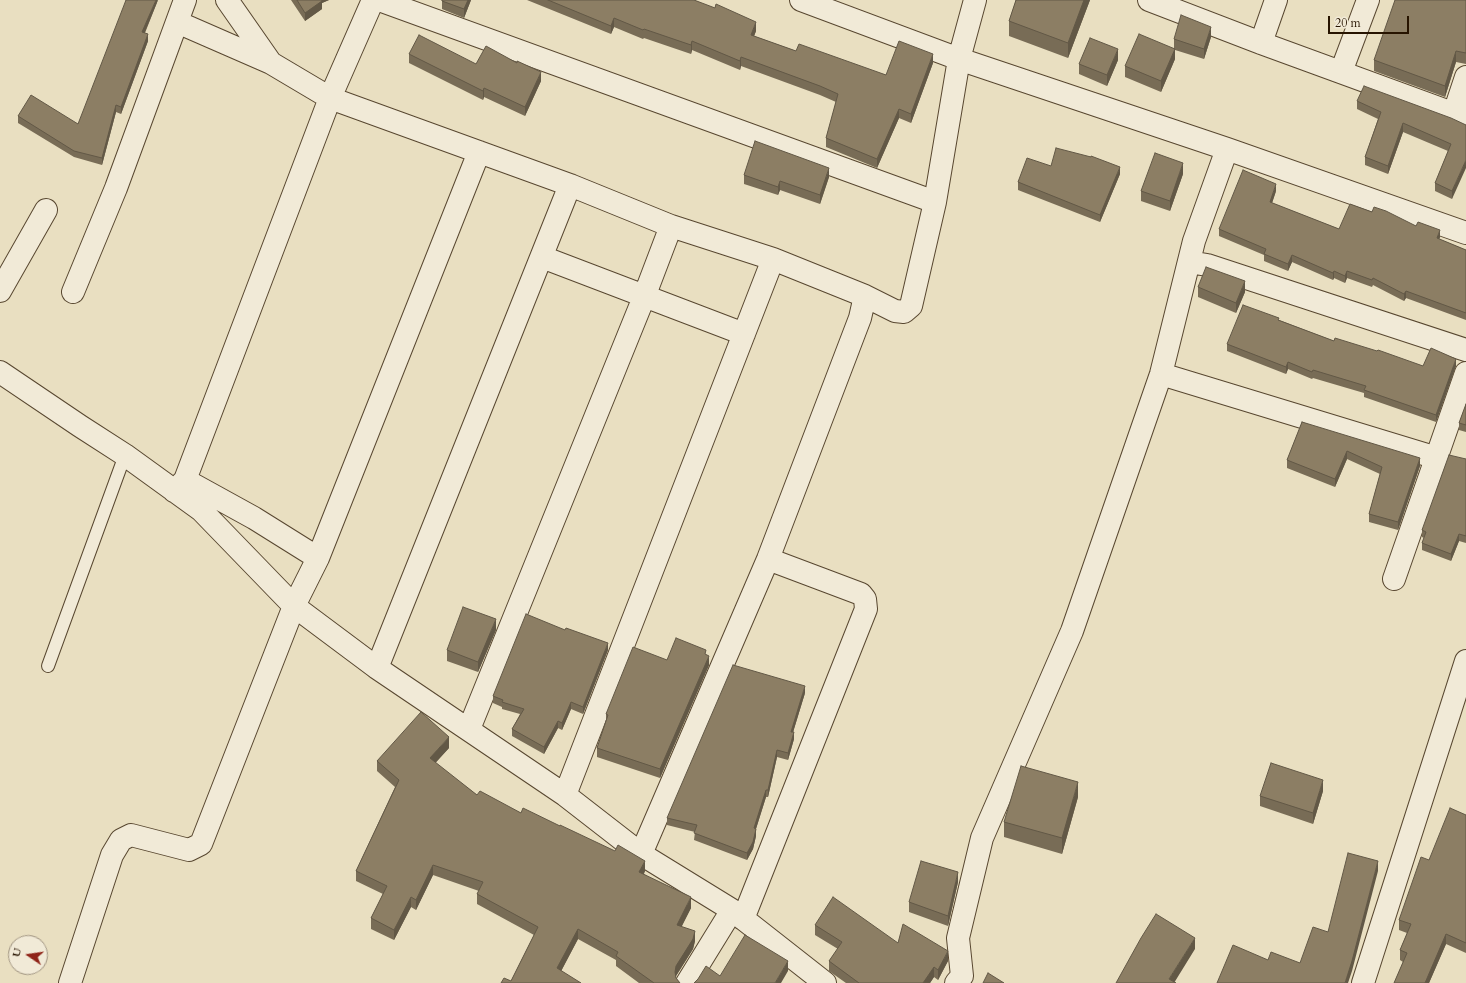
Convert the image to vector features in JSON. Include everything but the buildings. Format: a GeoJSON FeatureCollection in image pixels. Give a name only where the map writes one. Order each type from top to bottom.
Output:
{"type":"FeatureCollection","features":[{"type":"Feature","properties":{"kind":"street"},"geometry":{"type":"LineString","coordinates":[[74,292],[116,188],[185,0]]}},
{"type":"Feature","properties":{"kind":"street"},"geometry":{"type":"LineString","coordinates":[[227,0],[271,63]]}},
{"type":"Feature","properties":{"kind":"street"},"geometry":{"type":"LineString","coordinates":[[179,485],[330,98],[373,0]]}},
{"type":"Feature","properties":{"kind":"street"},"geometry":{"type":"LineString","coordinates":[[379,0],[935,202]]}},
{"type":"Feature","properties":{"kind":"street"},"geometry":{"type":"LineString","coordinates":[[801,0],[959,59],[1227,149],[1466,233]]}},
{"type":"Feature","properties":{"kind":"street"},"geometry":{"type":"LineString","coordinates":[[177,22],[271,63],[330,98],[570,185],[671,226],[773,259],[865,296],[895,311],[904,312],[911,306],[935,202],[959,59],[975,0]]}},
{"type":"Feature","properties":{"kind":"street"},"geometry":{"type":"LineString","coordinates":[[1149,0],[1460,116],[1466,77]]}},
{"type":"Feature","properties":{"kind":"street"},"geometry":{"type":"LineString","coordinates":[[1261,43],[1276,0]]}},
{"type":"Feature","properties":{"kind":"street"},"geometry":{"type":"LineString","coordinates":[[1341,72],[1368,0]]}},
{"type":"Feature","properties":{"kind":"street"},"geometry":{"type":"LineString","coordinates":[[956,983],[962,976],[958,938],[982,838],[1072,631],[1161,374],[1194,241],[1227,149]]}},
{"type":"Feature","properties":{"kind":"street"},"geometry":{"type":"LineString","coordinates":[[70,983],[112,855],[121,840],[131,835],[189,850],[201,844],[294,606],[318,558],[479,152]]}},
{"type":"Feature","properties":{"kind":"street"},"geometry":{"type":"LineString","coordinates":[[377,668],[570,185]]}},
{"type":"Feature","properties":{"kind":"street"},"geometry":{"type":"LineString","coordinates":[[0,291],[46,210]]}},
{"type":"Feature","properties":{"kind":"street"},"geometry":{"type":"LineString","coordinates":[[469,729],[644,297],[671,226]]}},
{"type":"Feature","properties":{"kind":"street"},"geometry":{"type":"LineString","coordinates":[[542,257],[744,334]]}},
{"type":"Feature","properties":{"kind":"street"},"geometry":{"type":"LineString","coordinates":[[564,795],[773,259]]}},
{"type":"Feature","properties":{"kind":"street"},"geometry":{"type":"LineString","coordinates":[[1190,262],[1207,265],[1466,350]]}},
{"type":"Feature","properties":{"kind":"street"},"geometry":{"type":"LineString","coordinates":[[641,854],[768,559],[860,318],[865,296]]}},
{"type":"Feature","properties":{"kind":"street"},"geometry":{"type":"LineString","coordinates":[[0,372],[125,455],[179,485],[254,518],[318,558]]}},
{"type":"Feature","properties":{"kind":"street"},"geometry":{"type":"LineString","coordinates":[[1394,579],[1466,373]]}},
{"type":"Feature","properties":{"kind":"street"},"geometry":{"type":"LineString","coordinates":[[1161,374],[1437,458]]}},
{"type":"Feature","properties":{"kind":"street"},"geometry":{"type":"LineString","coordinates":[[179,485],[201,510],[294,606],[377,668],[469,729],[564,795],[641,854],[737,915],[814,980]]}},
{"type":"Feature","properties":{"kind":"street"},"geometry":{"type":"LineString","coordinates":[[687,983],[737,915],[866,609],[865,599],[861,594],[768,559]]}},
{"type":"Feature","properties":{"kind":"street"},"geometry":{"type":"LineString","coordinates":[[1363,983],[1466,661]]}},
{"type":"Feature","properties":{"kind":"lane"},"geometry":{"type":"LineString","coordinates":[[48,666],[125,455]]}}]}
